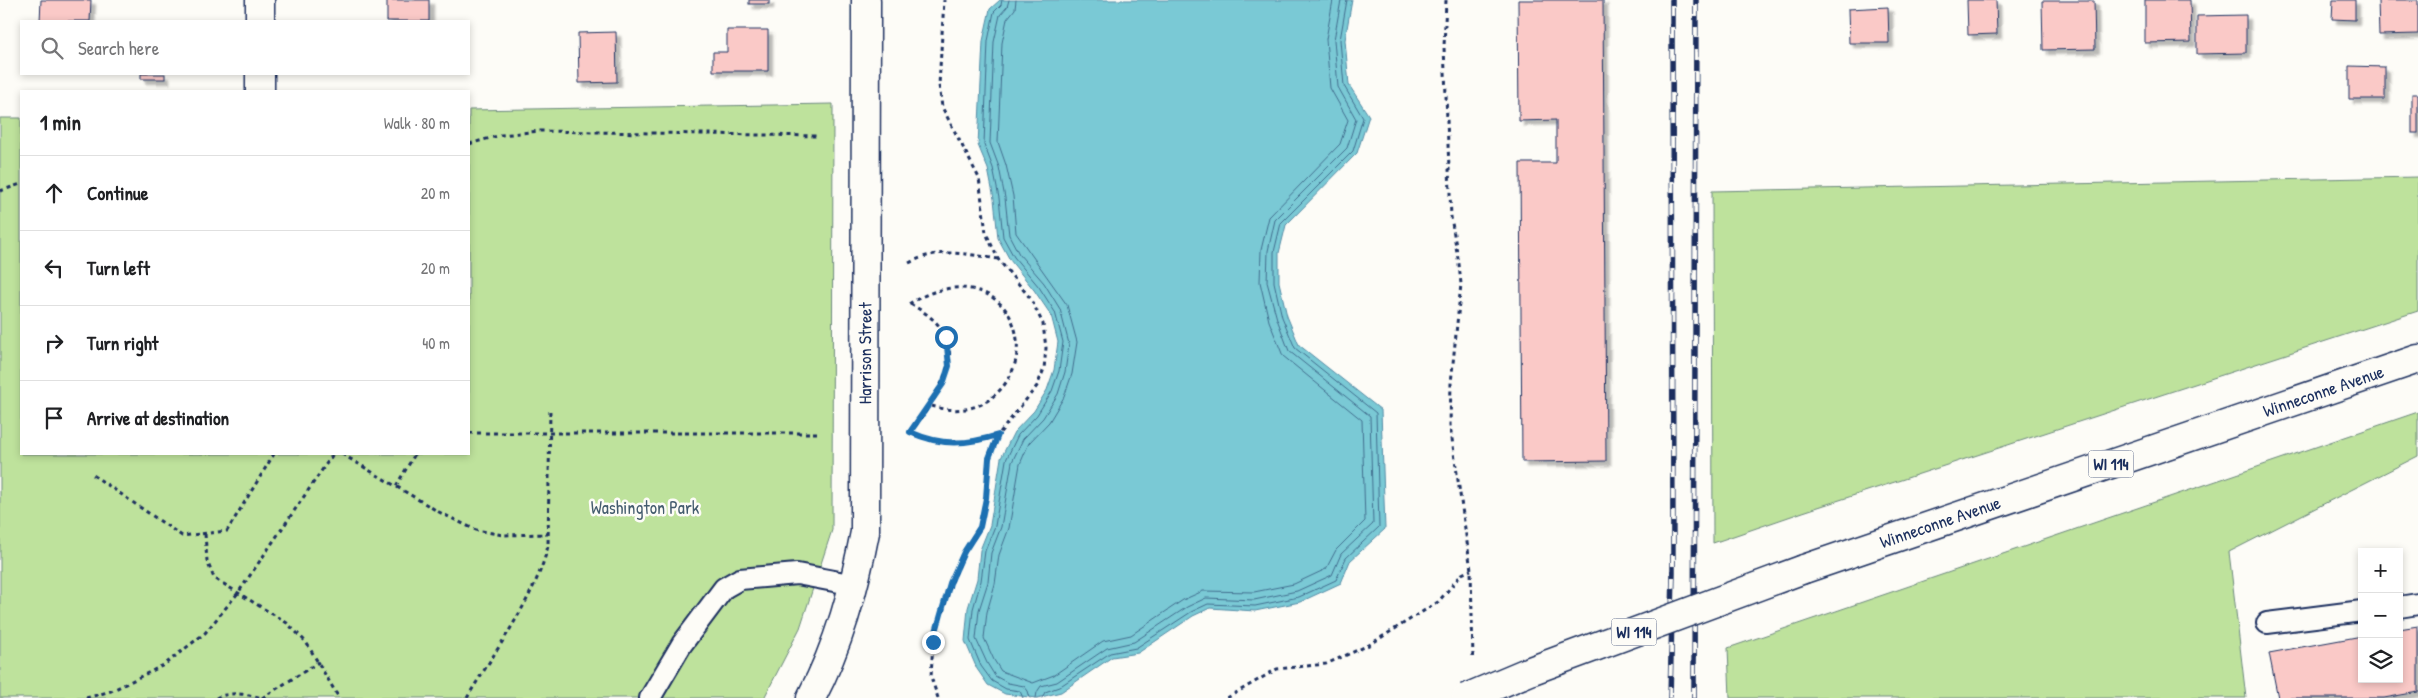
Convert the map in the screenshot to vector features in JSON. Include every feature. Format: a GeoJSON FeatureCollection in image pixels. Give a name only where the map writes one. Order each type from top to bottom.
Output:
{"type":"FeatureCollection","features":[{"type":"Feature","properties":{"kind":"main road"},"geometry":{"type":"LineString","coordinates":[[260,0],[260,20]]}},
{"type":"Feature","properties":{"kind":"main road","name":"Harrison Street"},"geometry":{"type":"LineString","coordinates":[[811,698],[841,628],[855,585],[865,532],[866,0]]}},
{"type":"Feature","properties":{"kind":"main road"},"geometry":{"type":"LineString","coordinates":[[260,75],[260,90]]}},
{"type":"Feature","properties":{"kind":"main road","name":"Winneconne Avenue"},"geometry":{"type":"LineString","coordinates":[[1466,698],[1548,664],[1804,569],[2418,359]]}},
{"type":"Feature","properties":{"kind":"lane"},"geometry":{"type":"LineString","coordinates":[[650,698],[682,644],[724,588],[740,579],[797,574],[855,585]]}},
{"type":"Feature","properties":{"kind":"lane"},"geometry":{"type":"LineString","coordinates":[[2403,606],[2418,604]]}},
{"type":"Feature","properties":{"kind":"lane"},"geometry":{"type":"LineString","coordinates":[[2267,623],[2358,612]]}},
{"type":"Feature","properties":{"kind":"path"},"geometry":{"type":"LineString","coordinates":[[938,698],[931,677],[933,642],[950,583],[964,552],[980,527],[986,498],[989,458],[998,435],[1037,386],[1044,369],[1046,348],[1043,324],[1032,299],[998,259],[986,233],[979,178],[942,107],[939,85],[944,0]]}},
{"type":"Feature","properties":{"kind":"path"},"geometry":{"type":"LineString","coordinates":[[1446,0],[1444,47],[1451,217],[1460,264],[1461,284],[1451,383],[1450,425],[1471,570],[1473,668]]}},
{"type":"Feature","properties":{"kind":"path"},"geometry":{"type":"LineString","coordinates":[[470,144],[501,135],[540,131],[818,136]]}},
{"type":"Feature","properties":{"kind":"path"},"geometry":{"type":"LineString","coordinates":[[0,191],[20,184]]}},
{"type":"Feature","properties":{"kind":"path"},"geometry":{"type":"LineString","coordinates":[[909,263],[921,256],[947,252],[960,252],[998,259]]}},
{"type":"Feature","properties":{"kind":"path"},"geometry":{"type":"LineString","coordinates":[[928,405],[940,409],[970,410],[989,400],[1010,376],[1018,354],[1018,339],[1006,311],[988,295],[973,289],[951,288],[924,295],[909,304],[938,322],[946,337],[949,351],[949,366],[943,384],[928,405],[910,432],[924,439],[954,444],[973,443],[998,435]]}},
{"type":"Feature","properties":{"kind":"path"},"geometry":{"type":"LineString","coordinates":[[467,698],[525,602],[543,566],[548,534],[550,408]]}},
{"type":"Feature","properties":{"kind":"path"},"geometry":{"type":"LineString","coordinates":[[470,433],[817,433]]}},
{"type":"Feature","properties":{"kind":"path"},"geometry":{"type":"LineString","coordinates":[[93,475],[182,536],[205,534],[227,531],[273,455]]}},
{"type":"Feature","properties":{"kind":"path"},"geometry":{"type":"LineString","coordinates":[[86,698],[111,691],[164,665],[205,632],[238,593],[332,455]]}},
{"type":"Feature","properties":{"kind":"path"},"geometry":{"type":"LineString","coordinates":[[344,455],[476,530],[503,535],[548,534]]}},
{"type":"Feature","properties":{"kind":"path"},"geometry":{"type":"LineString","coordinates":[[396,486],[414,455]]}},
{"type":"Feature","properties":{"kind":"path"},"geometry":{"type":"LineString","coordinates":[[205,534],[207,561],[214,578],[287,624],[306,642],[339,698]]}},
{"type":"Feature","properties":{"kind":"path"},"geometry":{"type":"LineString","coordinates":[[1227,698],[1277,669],[1326,664],[1370,645],[1438,602],[1462,574],[1471,570]]}},
{"type":"Feature","properties":{"kind":"path"},"geometry":{"type":"LineString","coordinates":[[216,698],[222,695],[242,694],[262,698],[319,662]]}},
{"type":"Feature","properties":{"kind":"green space","name":"Washington Park"},"geometry":{"type":"Polygon","coordinates":[[[833,104],[832,530],[800,628],[764,698],[0,698],[0,118],[20,118],[20,455],[470,455],[470,110],[833,104]]]}},
{"type":"Feature","properties":{"kind":"green space"},"geometry":{"type":"Polygon","coordinates":[[[2418,177],[2418,311],[1713,543],[1712,191],[2418,177]]]}},
{"type":"Feature","properties":{"kind":"green space"},"geometry":{"type":"Polygon","coordinates":[[[2418,412],[2418,456],[2229,552],[2246,698],[1730,698],[1728,648],[2418,412]]]}},
{"type":"Feature","properties":{"kind":"water"},"geometry":{"type":"Polygon","coordinates":[[[1000,0],[1352,0],[1345,40],[1349,85],[1369,116],[1357,153],[1286,225],[1279,253],[1279,282],[1287,316],[1299,345],[1381,410],[1385,529],[1350,561],[1341,583],[1300,602],[1255,611],[1210,608],[1193,616],[1138,653],[1112,657],[1061,692],[1037,698],[1005,694],[988,685],[977,669],[965,641],[968,608],[977,579],[980,550],[990,525],[1001,458],[1014,432],[1034,411],[1047,390],[1054,370],[1058,342],[1051,315],[1010,260],[998,238],[994,199],[988,169],[978,145],[983,41],[990,9],[1000,0]]]}},
{"type":"Feature","properties":{"kind":"building"},"geometry":{"type":"Polygon","coordinates":[[[41,0],[91,0],[90,20],[40,20],[41,0]]]}},
{"type":"Feature","properties":{"kind":"building"},"geometry":{"type":"Polygon","coordinates":[[[387,0],[429,0],[429,20],[387,20],[387,0]]]}},
{"type":"Feature","properties":{"kind":"building"},"geometry":{"type":"Polygon","coordinates":[[[749,0],[769,0],[769,4],[749,4],[749,0]]]}},
{"type":"Feature","properties":{"kind":"building"},"geometry":{"type":"Polygon","coordinates":[[[1518,0],[1603,0],[1606,461],[1522,462],[1520,163],[1556,163],[1556,120],[1519,121],[1518,0]]]}},
{"type":"Feature","properties":{"kind":"building"},"geometry":{"type":"Polygon","coordinates":[[[1967,0],[1996,0],[1997,34],[1968,35],[1967,0]]]}},
{"type":"Feature","properties":{"kind":"building"},"geometry":{"type":"Polygon","coordinates":[[[2145,0],[2190,0],[2191,42],[2145,43],[2145,0]]]}},
{"type":"Feature","properties":{"kind":"building"},"geometry":{"type":"Polygon","coordinates":[[[2333,0],[2355,0],[2355,20],[2332,19],[2333,0]]]}},
{"type":"Feature","properties":{"kind":"building"},"geometry":{"type":"Polygon","coordinates":[[[2378,0],[2418,0],[2418,34],[2379,35],[2378,0]]]}},
{"type":"Feature","properties":{"kind":"building"},"geometry":{"type":"Polygon","coordinates":[[[2042,1],[2094,1],[2095,49],[2043,50],[2042,1]]]}},
{"type":"Feature","properties":{"kind":"building"},"geometry":{"type":"Polygon","coordinates":[[[1888,7],[1889,43],[1849,43],[1848,9],[1888,7]]]}},
{"type":"Feature","properties":{"kind":"building"},"geometry":{"type":"Polygon","coordinates":[[[2246,15],[2246,53],[2197,54],[2197,16],[2246,15]]]}},
{"type":"Feature","properties":{"kind":"building"},"geometry":{"type":"Polygon","coordinates":[[[727,30],[768,30],[768,71],[713,71],[713,52],[727,52],[727,30]]]}},
{"type":"Feature","properties":{"kind":"building"},"geometry":{"type":"Polygon","coordinates":[[[616,32],[617,82],[579,83],[578,33],[616,32]]]}},
{"type":"Feature","properties":{"kind":"building"},"geometry":{"type":"Polygon","coordinates":[[[2349,66],[2385,67],[2385,99],[2349,99],[2349,66]]]}},
{"type":"Feature","properties":{"kind":"building"},"geometry":{"type":"Polygon","coordinates":[[[141,75],[165,75],[165,79],[141,79],[141,75]]]}},
{"type":"Feature","properties":{"kind":"building"},"geometry":{"type":"Polygon","coordinates":[[[2412,94],[2418,94],[2418,133],[2412,133],[2412,94]]]}},
{"type":"Feature","properties":{"kind":"building"},"geometry":{"type":"Polygon","coordinates":[[[2418,626],[2418,692],[2384,698],[2278,698],[2269,653],[2358,637],[2358,683],[2403,683],[2403,628],[2418,626]]]}},
{"type":"Feature","properties":{"kind":"railway"},"geometry":{"type":"LineString","coordinates":[[1670,698],[1673,573],[1672,0]]}},
{"type":"Feature","properties":{"kind":"railway"},"geometry":{"type":"LineString","coordinates":[[1694,698],[1696,0]]}},
{"type":"Feature","properties":{"kind":"route"},"geometry":{"type":"LineString","coordinates":[[933,642],[950,583],[964,552],[980,527],[986,498],[989,458],[998,435],[973,443],[954,444],[924,439],[910,432],[943,384],[949,366],[949,351],[946,337]]}}]}
